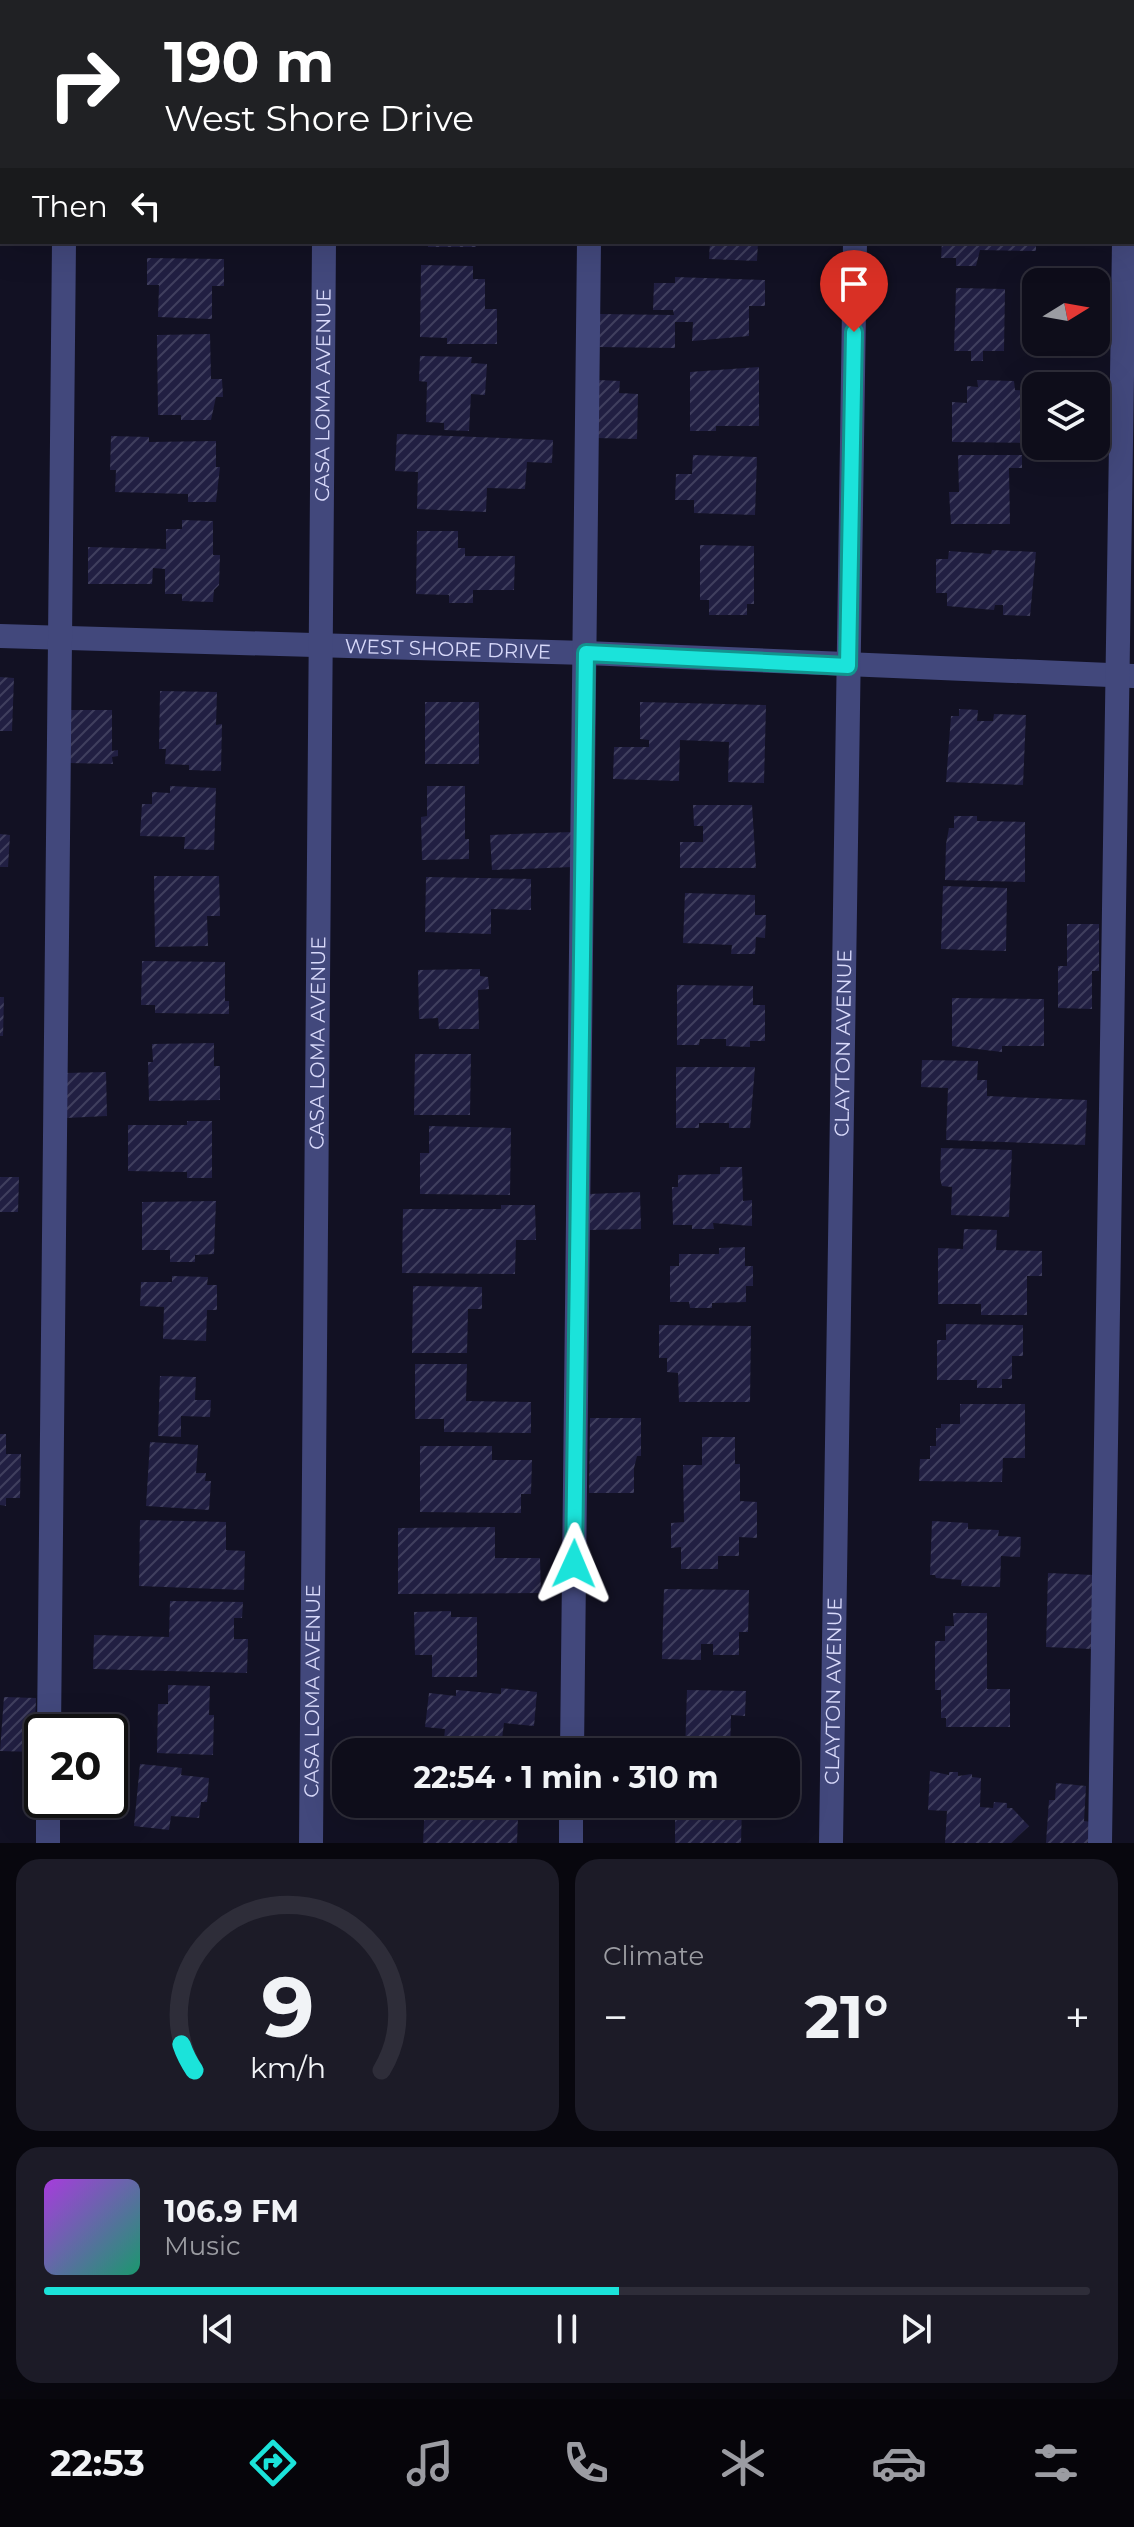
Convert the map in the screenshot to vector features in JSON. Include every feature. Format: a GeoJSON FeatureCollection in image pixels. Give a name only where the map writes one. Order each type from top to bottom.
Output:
{"type":"FeatureCollection","features":[{"type":"Feature","properties":{"kind":"street"},"geometry":{"type":"LineString","coordinates":[[49,1714],[64,244]]}},
{"type":"Feature","properties":{"kind":"street","name":"CASA LOMA AVENUE"},"geometry":{"type":"LineString","coordinates":[[311,1843],[324,244]]}},
{"type":"Feature","properties":{"kind":"street"},"geometry":{"type":"LineString","coordinates":[[572,1738],[589,244]]}},
{"type":"Feature","properties":{"kind":"street","name":"CLAYTON AVENUE"},"geometry":{"type":"LineString","coordinates":[[831,1843],[855,244]]}},
{"type":"Feature","properties":{"kind":"street"},"geometry":{"type":"LineString","coordinates":[[1100,1843],[1126,676],[1124,244]]}},
{"type":"Feature","properties":{"kind":"street","name":"WEST SHORE DRIVE"},"geometry":{"type":"LineString","coordinates":[[0,636],[586,653],[1126,676]]}},
{"type":"Feature","properties":{"kind":"street"},"geometry":{"type":"LineString","coordinates":[[48,1818],[48,1843]]}},
{"type":"Feature","properties":{"kind":"street"},"geometry":{"type":"LineString","coordinates":[[571,1818],[571,1843]]}},
{"type":"Feature","properties":{"kind":"building"},"geometry":{"type":"Polygon","coordinates":[[[428,244],[476,244],[476,247],[428,247],[428,244]]]}},
{"type":"Feature","properties":{"kind":"building"},"geometry":{"type":"Polygon","coordinates":[[[710,244],[758,244],[757,261],[709,259],[710,244]]]}},
{"type":"Feature","properties":{"kind":"building"},"geometry":{"type":"Polygon","coordinates":[[[942,244],[1036,244],[1036,251],[980,250],[976,266],[956,266],[956,258],[941,258],[942,244]]]}},
{"type":"Feature","properties":{"kind":"building"},"geometry":{"type":"Polygon","coordinates":[[[147,258],[224,259],[224,286],[212,286],[212,319],[158,317],[159,285],[147,285],[147,258]]]}},
{"type":"Feature","properties":{"kind":"building"},"geometry":{"type":"Polygon","coordinates":[[[421,265],[473,266],[473,279],[485,279],[485,309],[497,309],[497,344],[447,344],[447,338],[420,337],[421,265]]]}},
{"type":"Feature","properties":{"kind":"building"},"geometry":{"type":"Polygon","coordinates":[[[675,277],[765,280],[765,306],[749,306],[749,336],[692,341],[693,322],[675,322],[675,348],[599,347],[599,314],[674,315],[673,310],[653,310],[654,283],[675,283],[675,277]]]}},
{"type":"Feature","properties":{"kind":"building"},"geometry":{"type":"Polygon","coordinates":[[[956,288],[1005,289],[1004,351],[983,351],[983,361],[971,361],[971,351],[954,351],[956,288]]]}},
{"type":"Feature","properties":{"kind":"building"},"geometry":{"type":"Polygon","coordinates":[[[210,334],[211,379],[222,379],[223,397],[216,397],[211,420],[181,420],[181,415],[158,415],[157,335],[210,334]]]}},
{"type":"Feature","properties":{"kind":"building"},"geometry":{"type":"Polygon","coordinates":[[[420,356],[472,357],[471,363],[487,364],[485,395],[471,394],[469,431],[444,430],[444,423],[426,422],[427,382],[419,381],[420,356]]]}},
{"type":"Feature","properties":{"kind":"building"},"geometry":{"type":"Polygon","coordinates":[[[759,367],[759,426],[716,426],[716,431],[690,431],[690,372],[759,367]]]}},
{"type":"Feature","properties":{"kind":"building"},"geometry":{"type":"Polygon","coordinates":[[[599,380],[620,381],[619,393],[638,394],[637,439],[597,438],[599,380]]]}},
{"type":"Feature","properties":{"kind":"building"},"geometry":{"type":"Polygon","coordinates":[[[977,380],[1014,381],[1015,390],[1022,390],[1022,443],[952,442],[952,402],[967,403],[967,386],[978,387],[977,380]]]}},
{"type":"Feature","properties":{"kind":"building"},"geometry":{"type":"Polygon","coordinates":[[[397,434],[553,440],[552,463],[527,462],[525,489],[487,488],[486,512],[417,509],[418,472],[395,471],[397,434]]]}},
{"type":"Feature","properties":{"kind":"building"},"geometry":{"type":"Polygon","coordinates":[[[111,436],[149,437],[149,442],[216,441],[216,467],[220,467],[216,502],[188,502],[188,494],[115,492],[116,470],[110,470],[111,436]]]}},
{"type":"Feature","properties":{"kind":"building"},"geometry":{"type":"Polygon","coordinates":[[[693,455],[757,457],[755,515],[694,513],[694,500],[675,500],[676,474],[692,474],[693,455]]]}},
{"type":"Feature","properties":{"kind":"building"},"geometry":{"type":"Polygon","coordinates":[[[958,455],[1022,455],[1022,468],[1009,468],[1010,524],[951,524],[949,492],[959,492],[958,455]]]}},
{"type":"Feature","properties":{"kind":"building"},"geometry":{"type":"Polygon","coordinates":[[[182,520],[213,521],[213,555],[220,555],[219,585],[214,590],[213,602],[182,601],[182,594],[165,594],[165,569],[153,568],[152,584],[88,584],[88,547],[166,549],[166,529],[182,529],[182,520]]]}},
{"type":"Feature","properties":{"kind":"building"},"geometry":{"type":"Polygon","coordinates":[[[417,531],[458,531],[458,548],[465,548],[465,556],[515,556],[514,590],[473,590],[473,603],[449,603],[449,595],[416,594],[417,531]]]}},
{"type":"Feature","properties":{"kind":"building"},"geometry":{"type":"Polygon","coordinates":[[[700,545],[754,546],[754,604],[747,604],[747,615],[709,615],[709,600],[700,600],[700,545]]]}},
{"type":"Feature","properties":{"kind":"building"},"geometry":{"type":"Polygon","coordinates":[[[992,550],[1036,552],[1030,616],[1003,615],[1003,605],[995,605],[994,610],[947,606],[947,593],[936,593],[936,559],[948,559],[949,551],[991,554],[992,550]]]}},
{"type":"Feature","properties":{"kind":"building"},"geometry":{"type":"Polygon","coordinates":[[[0,677],[14,678],[12,731],[0,731],[0,677]]]}},
{"type":"Feature","properties":{"kind":"building"},"geometry":{"type":"Polygon","coordinates":[[[160,691],[217,692],[216,725],[222,724],[221,771],[189,770],[189,765],[165,764],[166,749],[159,749],[160,691]]]}},
{"type":"Feature","properties":{"kind":"building"},"geometry":{"type":"Polygon","coordinates":[[[425,702],[479,702],[479,764],[425,764],[425,702]]]}},
{"type":"Feature","properties":{"kind":"building"},"geometry":{"type":"Polygon","coordinates":[[[640,702],[766,705],[764,783],[728,782],[729,742],[680,740],[679,781],[613,779],[614,747],[649,747],[649,740],[640,739],[640,702]]]}},
{"type":"Feature","properties":{"kind":"building"},"geometry":{"type":"Polygon","coordinates":[[[959,709],[978,710],[977,721],[993,721],[994,714],[1026,715],[1023,785],[946,782],[951,716],[959,716],[959,709]]]}},
{"type":"Feature","properties":{"kind":"building"},"geometry":{"type":"Polygon","coordinates":[[[69,710],[112,710],[112,751],[118,750],[118,756],[112,757],[113,764],[69,763],[69,710]]]}},
{"type":"Feature","properties":{"kind":"building"},"geometry":{"type":"Polygon","coordinates":[[[170,786],[216,788],[214,850],[184,849],[185,837],[140,836],[142,804],[152,804],[152,792],[170,793],[170,786]]]}},
{"type":"Feature","properties":{"kind":"building"},"geometry":{"type":"Polygon","coordinates":[[[427,786],[465,786],[465,839],[469,839],[469,859],[422,860],[421,817],[427,816],[427,786]]]}},
{"type":"Feature","properties":{"kind":"building"},"geometry":{"type":"Polygon","coordinates":[[[693,805],[752,805],[756,868],[680,868],[680,842],[703,842],[703,826],[694,826],[693,805]]]}},
{"type":"Feature","properties":{"kind":"building"},"geometry":{"type":"Polygon","coordinates":[[[954,816],[977,816],[977,821],[1025,822],[1025,882],[945,880],[946,844],[949,828],[954,828],[954,816]]]}},
{"type":"Feature","properties":{"kind":"building"},"geometry":{"type":"Polygon","coordinates":[[[573,832],[574,867],[492,870],[490,835],[573,832]]]}},
{"type":"Feature","properties":{"kind":"building"},"geometry":{"type":"Polygon","coordinates":[[[0,834],[10,835],[8,867],[0,867],[0,834]]]}},
{"type":"Feature","properties":{"kind":"building"},"geometry":{"type":"Polygon","coordinates":[[[154,876],[219,876],[220,916],[207,916],[208,946],[155,947],[154,876]]]}},
{"type":"Feature","properties":{"kind":"building"},"geometry":{"type":"Polygon","coordinates":[[[426,877],[531,879],[531,910],[491,909],[491,934],[425,932],[426,877]]]}},
{"type":"Feature","properties":{"kind":"building"},"geometry":{"type":"Polygon","coordinates":[[[943,886],[1007,888],[1006,951],[941,949],[943,886]]]}},
{"type":"Feature","properties":{"kind":"building"},"geometry":{"type":"Polygon","coordinates":[[[685,893],[755,895],[755,915],[766,915],[765,938],[756,937],[755,954],[731,954],[732,945],[683,943],[685,893]]]}},
{"type":"Feature","properties":{"kind":"building"},"geometry":{"type":"Polygon","coordinates":[[[1067,924],[1099,924],[1099,971],[1092,971],[1092,1009],[1058,1008],[1058,966],[1067,966],[1067,924]]]}},
{"type":"Feature","properties":{"kind":"building"},"geometry":{"type":"Polygon","coordinates":[[[142,961],[225,962],[225,1001],[229,1001],[229,1014],[155,1013],[155,1005],[141,1005],[142,961]]]}},
{"type":"Feature","properties":{"kind":"building"},"geometry":{"type":"Polygon","coordinates":[[[480,969],[480,976],[488,977],[489,989],[478,990],[479,1029],[439,1029],[438,1018],[419,1019],[418,970],[480,969]]]}},
{"type":"Feature","properties":{"kind":"building"},"geometry":{"type":"Polygon","coordinates":[[[677,985],[753,986],[753,1005],[765,1005],[765,1041],[750,1041],[750,1047],[726,1046],[726,1039],[700,1039],[699,1045],[677,1045],[677,985]]]}},
{"type":"Feature","properties":{"kind":"building"},"geometry":{"type":"Polygon","coordinates":[[[0,997],[4,997],[3,1036],[0,1036],[0,997]]]}},
{"type":"Feature","properties":{"kind":"building"},"geometry":{"type":"Polygon","coordinates":[[[952,998],[1044,999],[1044,1046],[1002,1046],[1002,1052],[952,1046],[952,998]]]}},
{"type":"Feature","properties":{"kind":"building"},"geometry":{"type":"Polygon","coordinates":[[[214,1043],[214,1066],[220,1066],[220,1100],[149,1101],[148,1062],[153,1062],[152,1044],[214,1043]]]}},
{"type":"Feature","properties":{"kind":"building"},"geometry":{"type":"Polygon","coordinates":[[[415,1054],[471,1054],[470,1115],[414,1115],[415,1054]]]}},
{"type":"Feature","properties":{"kind":"building"},"geometry":{"type":"Polygon","coordinates":[[[922,1060],[978,1061],[977,1080],[987,1080],[987,1096],[1087,1100],[1085,1145],[946,1140],[948,1088],[921,1087],[922,1060]]]}},
{"type":"Feature","properties":{"kind":"building"},"geometry":{"type":"Polygon","coordinates":[[[676,1067],[755,1067],[750,1128],[729,1128],[729,1123],[699,1123],[699,1128],[676,1128],[676,1067]]]}},
{"type":"Feature","properties":{"kind":"building"},"geometry":{"type":"Polygon","coordinates":[[[106,1072],[107,1116],[66,1118],[65,1073],[106,1072]]]}},
{"type":"Feature","properties":{"kind":"building"},"geometry":{"type":"Polygon","coordinates":[[[187,1121],[212,1121],[212,1178],[187,1178],[187,1172],[128,1171],[128,1125],[187,1125],[187,1121]]]}},
{"type":"Feature","properties":{"kind":"building"},"geometry":{"type":"Polygon","coordinates":[[[429,1126],[511,1128],[510,1195],[420,1194],[420,1153],[429,1153],[429,1126]]]}},
{"type":"Feature","properties":{"kind":"building"},"geometry":{"type":"Polygon","coordinates":[[[941,1148],[1012,1150],[1009,1217],[951,1215],[952,1187],[942,1186],[940,1178],[941,1148]]]}},
{"type":"Feature","properties":{"kind":"building"},"geometry":{"type":"Polygon","coordinates":[[[720,1167],[742,1167],[743,1201],[752,1200],[752,1226],[713,1223],[714,1229],[692,1229],[692,1225],[673,1225],[672,1187],[678,1187],[678,1175],[720,1174],[720,1167]]]}},
{"type":"Feature","properties":{"kind":"building"},"geometry":{"type":"Polygon","coordinates":[[[0,1177],[19,1177],[18,1212],[0,1212],[0,1177]]]}},
{"type":"Feature","properties":{"kind":"building"},"geometry":{"type":"Polygon","coordinates":[[[640,1192],[641,1229],[590,1230],[589,1194],[640,1192]]]}},
{"type":"Feature","properties":{"kind":"building"},"geometry":{"type":"Polygon","coordinates":[[[216,1201],[214,1254],[195,1255],[195,1262],[170,1262],[170,1250],[142,1250],[142,1202],[216,1201]]]}},
{"type":"Feature","properties":{"kind":"building"},"geometry":{"type":"Polygon","coordinates":[[[501,1205],[535,1205],[536,1240],[516,1240],[515,1274],[402,1273],[403,1209],[501,1209],[501,1205]]]}},
{"type":"Feature","properties":{"kind":"building"},"geometry":{"type":"Polygon","coordinates":[[[964,1229],[997,1230],[996,1250],[1042,1251],[1042,1276],[1027,1276],[1027,1315],[981,1315],[981,1304],[938,1304],[938,1248],[963,1249],[964,1229]]]}},
{"type":"Feature","properties":{"kind":"building"},"geometry":{"type":"Polygon","coordinates":[[[745,1247],[745,1266],[753,1266],[753,1286],[746,1286],[746,1302],[712,1303],[712,1308],[690,1308],[689,1302],[670,1302],[670,1266],[679,1266],[679,1254],[719,1254],[719,1248],[745,1247]]]}},
{"type":"Feature","properties":{"kind":"building"},"geometry":{"type":"Polygon","coordinates":[[[172,1276],[208,1277],[207,1285],[217,1285],[217,1310],[207,1310],[206,1341],[163,1339],[164,1307],[140,1306],[141,1282],[172,1282],[172,1276]]]}},
{"type":"Feature","properties":{"kind":"building"},"geometry":{"type":"Polygon","coordinates":[[[413,1286],[482,1287],[482,1309],[468,1309],[467,1353],[412,1353],[413,1286]]]}},
{"type":"Feature","properties":{"kind":"building"},"geometry":{"type":"Polygon","coordinates":[[[946,1324],[1023,1325],[1023,1356],[1012,1356],[1012,1379],[1002,1379],[1002,1388],[977,1388],[977,1380],[937,1380],[937,1340],[946,1340],[946,1324]]]}},
{"type":"Feature","properties":{"kind":"building"},"geometry":{"type":"Polygon","coordinates":[[[659,1325],[751,1326],[750,1402],[679,1402],[678,1373],[667,1372],[667,1358],[659,1358],[659,1325]]]}},
{"type":"Feature","properties":{"kind":"building"},"geometry":{"type":"Polygon","coordinates":[[[415,1364],[467,1364],[466,1401],[531,1402],[531,1433],[444,1432],[444,1419],[415,1419],[415,1364]]]}},
{"type":"Feature","properties":{"kind":"building"},"geometry":{"type":"Polygon","coordinates":[[[160,1376],[196,1377],[195,1400],[211,1400],[210,1417],[181,1416],[181,1437],[158,1436],[160,1376]]]}},
{"type":"Feature","properties":{"kind":"building"},"geometry":{"type":"Polygon","coordinates":[[[960,1404],[1025,1404],[1025,1458],[1003,1458],[1002,1482],[919,1481],[920,1459],[930,1459],[930,1446],[936,1446],[936,1428],[941,1428],[941,1424],[960,1424],[960,1404]]]}},
{"type":"Feature","properties":{"kind":"building"},"geometry":{"type":"Polygon","coordinates":[[[590,1418],[641,1418],[641,1456],[637,1456],[634,1468],[634,1493],[589,1493],[590,1418]]]}},
{"type":"Feature","properties":{"kind":"building"},"geometry":{"type":"Polygon","coordinates":[[[0,1434],[6,1434],[6,1454],[21,1454],[20,1498],[6,1498],[6,1506],[0,1505],[0,1434]]]}},
{"type":"Feature","properties":{"kind":"building"},"geometry":{"type":"Polygon","coordinates":[[[702,1437],[735,1437],[735,1464],[740,1464],[740,1501],[757,1502],[757,1538],[739,1537],[739,1556],[718,1556],[718,1569],[681,1569],[681,1547],[671,1548],[671,1523],[684,1522],[683,1465],[702,1465],[702,1437]]]}},
{"type":"Feature","properties":{"kind":"building"},"geometry":{"type":"Polygon","coordinates":[[[150,1442],[198,1445],[196,1473],[206,1473],[205,1481],[211,1481],[209,1510],[146,1506],[150,1442]]]}},
{"type":"Feature","properties":{"kind":"building"},"geometry":{"type":"Polygon","coordinates":[[[420,1446],[492,1446],[492,1460],[532,1460],[531,1494],[521,1494],[521,1513],[420,1512],[420,1446]]]}},
{"type":"Feature","properties":{"kind":"building"},"geometry":{"type":"Polygon","coordinates":[[[140,1520],[226,1522],[226,1550],[245,1551],[244,1590],[139,1586],[140,1520]]]}},
{"type":"Feature","properties":{"kind":"building"},"geometry":{"type":"Polygon","coordinates":[[[932,1521],[968,1523],[968,1529],[999,1530],[998,1536],[1021,1537],[1020,1557],[1001,1556],[1000,1587],[961,1586],[962,1580],[936,1578],[930,1575],[932,1521]]]}},
{"type":"Feature","properties":{"kind":"building"},"geometry":{"type":"Polygon","coordinates":[[[495,1527],[495,1558],[540,1558],[541,1593],[398,1594],[398,1528],[495,1527]]]}},
{"type":"Feature","properties":{"kind":"building"},"geometry":{"type":"Polygon","coordinates":[[[1048,1573],[1094,1575],[1092,1649],[1046,1647],[1048,1573]]]}},
{"type":"Feature","properties":{"kind":"building"},"geometry":{"type":"Polygon","coordinates":[[[664,1589],[749,1590],[748,1632],[739,1632],[739,1655],[713,1655],[713,1644],[701,1644],[701,1660],[662,1659],[664,1589]]]}},
{"type":"Feature","properties":{"kind":"building"},"geometry":{"type":"Polygon","coordinates":[[[170,1601],[243,1602],[242,1618],[234,1618],[234,1639],[248,1639],[247,1673],[93,1669],[94,1635],[169,1637],[170,1601]]]}},
{"type":"Feature","properties":{"kind":"building"},"geometry":{"type":"Polygon","coordinates":[[[451,1611],[451,1617],[477,1617],[477,1677],[432,1677],[432,1655],[415,1655],[414,1612],[451,1611]]]}},
{"type":"Feature","properties":{"kind":"building"},"geometry":{"type":"Polygon","coordinates":[[[953,1613],[987,1613],[987,1689],[1010,1689],[1010,1727],[946,1727],[946,1718],[941,1718],[941,1690],[935,1690],[935,1641],[945,1641],[945,1626],[954,1626],[953,1613]]]}},
{"type":"Feature","properties":{"kind":"building"},"geometry":{"type":"Polygon","coordinates":[[[168,1685],[210,1686],[209,1715],[214,1715],[213,1755],[157,1753],[158,1704],[168,1704],[168,1685]]]}},
{"type":"Feature","properties":{"kind":"building"},"geometry":{"type":"Polygon","coordinates":[[[501,1688],[537,1692],[534,1726],[504,1723],[502,1738],[444,1738],[445,1729],[425,1727],[429,1693],[456,1696],[456,1690],[501,1694],[501,1688]]]}},
{"type":"Feature","properties":{"kind":"building"},"geometry":{"type":"Polygon","coordinates":[[[687,1690],[746,1691],[745,1716],[731,1715],[730,1738],[685,1738],[687,1690]]]}},
{"type":"Feature","properties":{"kind":"building"},"geometry":{"type":"Polygon","coordinates":[[[4,1697],[36,1698],[35,1714],[24,1714],[24,1752],[0,1751],[4,1697]]]}},
{"type":"Feature","properties":{"kind":"building"},"geometry":{"type":"Polygon","coordinates":[[[140,1764],[182,1768],[181,1775],[209,1778],[207,1802],[201,1802],[199,1818],[171,1816],[169,1830],[134,1826],[140,1764]]]}},
{"type":"Feature","properties":{"kind":"building"},"geometry":{"type":"Polygon","coordinates":[[[930,1771],[949,1775],[949,1772],[958,1772],[958,1776],[972,1774],[972,1777],[981,1778],[980,1807],[993,1808],[994,1802],[1007,1803],[1007,1808],[1012,1808],[1029,1826],[1011,1843],[945,1843],[947,1811],[928,1810],[930,1771]]]}},
{"type":"Feature","properties":{"kind":"building"},"geometry":{"type":"Polygon","coordinates":[[[1056,1783],[1086,1786],[1084,1821],[1092,1822],[1090,1843],[1046,1843],[1049,1800],[1055,1800],[1056,1783]]]}},
{"type":"Feature","properties":{"kind":"building"},"geometry":{"type":"Polygon","coordinates":[[[424,1818],[518,1818],[517,1843],[423,1843],[424,1818]]]}},
{"type":"Feature","properties":{"kind":"building"},"geometry":{"type":"Polygon","coordinates":[[[742,1818],[741,1843],[675,1843],[675,1820],[652,1819],[742,1818]]]}},
{"type":"Feature","properties":{"kind":"route"},"geometry":{"type":"LineString","coordinates":[[574,1564],[586,653],[848,666],[854,332]]}}]}
